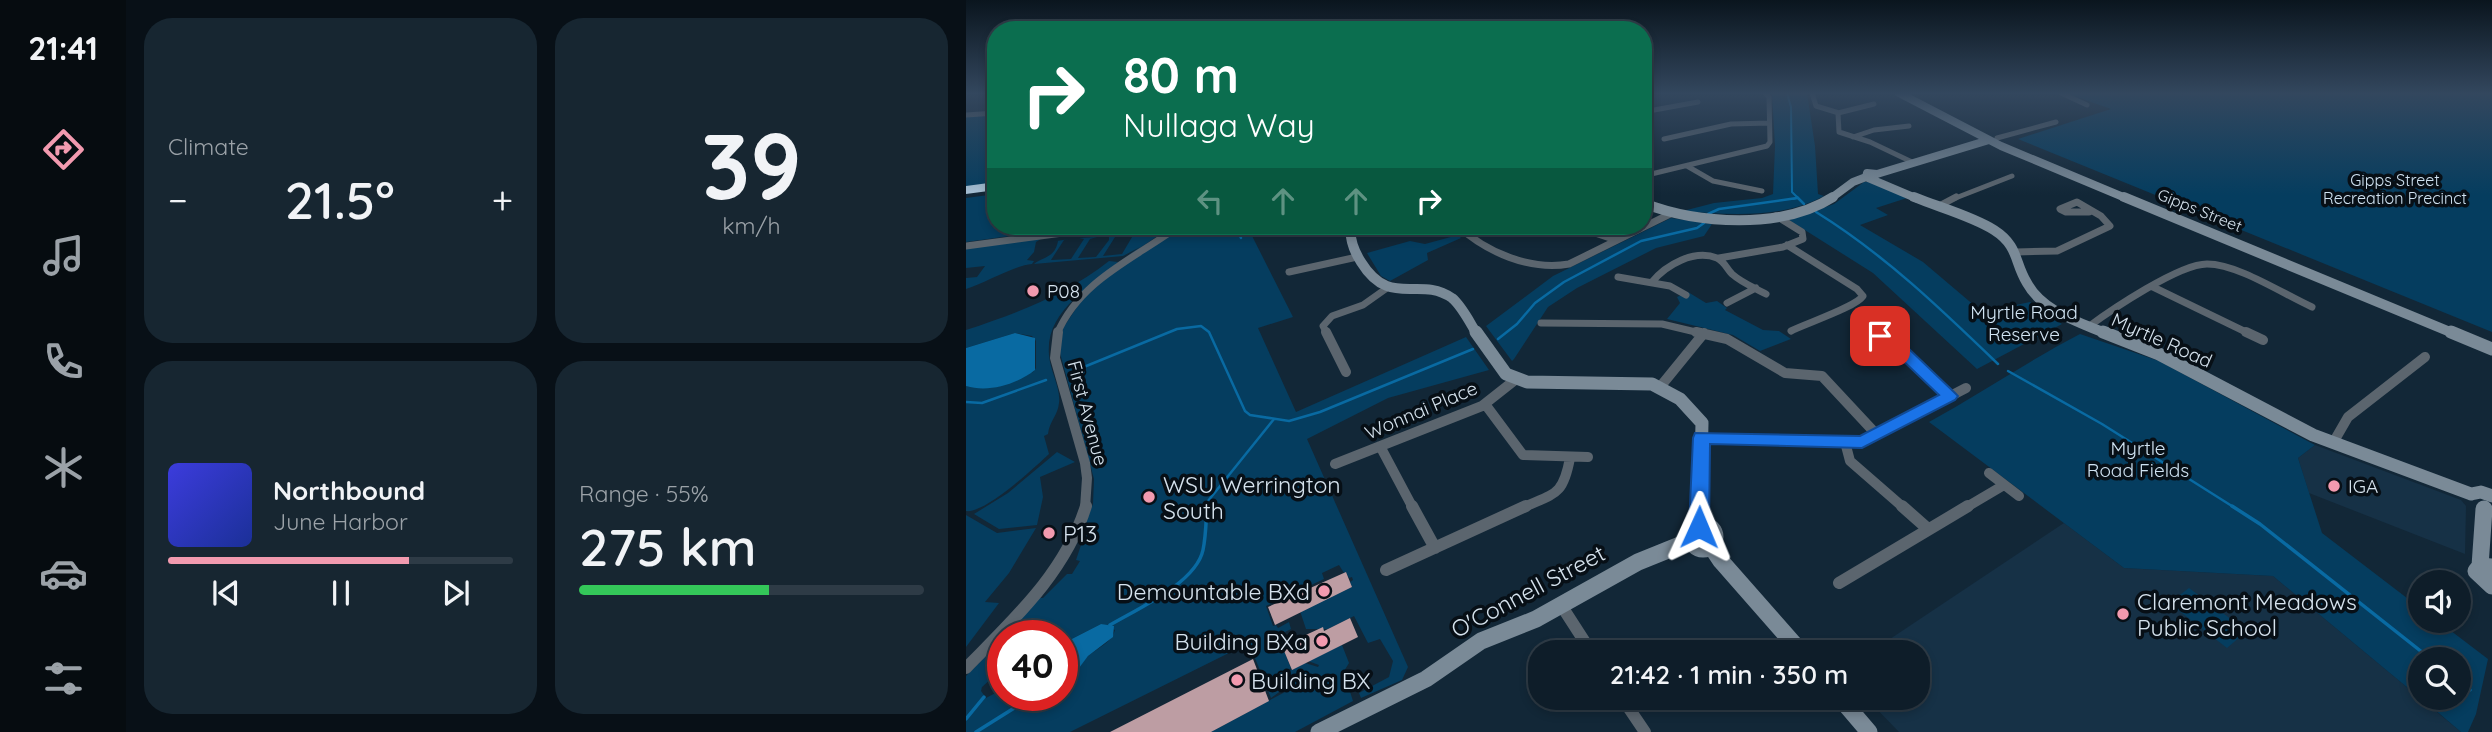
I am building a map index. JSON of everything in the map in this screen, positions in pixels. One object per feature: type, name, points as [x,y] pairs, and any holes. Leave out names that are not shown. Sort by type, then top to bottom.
[{"type":"highway","points":[[966,190],[987,187]]},
{"type":"street","points":[[1664,139],[1717,127]]},
{"type":"street","points":[[1652,174],[1766,147],[1770,142],[1769,127]]},
{"type":"street","points":[[1838,127],[1839,132],[1870,142],[1912,162]]},
{"type":"street","points":[[1853,137],[1877,129],[1897,127]]},
{"type":"street","name":"Gipps Street","points":[[1968,127],[2492,348]]},
{"type":"street","name":"Gipps Street","points":[[1971,127],[1992,139],[2492,340]]},
{"type":"street","points":[[1652,206],[1672,213],[1722,220],[1775,215],[1822,204],[1854,180],[1872,177],[1912,162],[2037,127]]},
{"type":"street","points":[[1686,166],[1713,181],[1762,191]]},
{"type":"street","points":[[1940,206],[1965,192],[2012,176]]},
{"type":"street","name":"Myrtle Road","points":[[1872,177],[1989,226],[2007,240],[2016,252],[2025,281],[2036,296],[2055,311],[2088,327],[2160,354],[2303,430],[2471,494],[2473,501],[2490,501]]},
{"type":"street","points":[[2089,212],[2111,223],[2122,224]]},
{"type":"street","points":[[1652,223],[1672,213]]},
{"type":"street","points":[[1652,282],[1662,270],[1687,259],[1704,256],[1718,258],[1801,240],[1804,235],[1775,215]]},
{"type":"street","points":[[2016,252],[2057,251],[2106,229],[2111,223]]},
{"type":"street","points":[[966,246],[1051,235]]},
{"type":"street","name":"First Avenue","points":[[966,668],[1044,585],[1069,546],[1085,508],[1087,477],[1055,358],[1056,338],[1063,319],[1094,283],[1166,235]]},
{"type":"street","points":[[1351,235],[1357,257],[1371,280],[1387,288],[1436,292],[1453,299],[1506,374],[1515,380],[1643,383],[1660,387],[1699,416],[1702,438],[1694,534],[1698,548],[1711,546],[1791,640]]},
{"type":"street","points":[[1469,235],[1482,246],[1546,267],[1569,264],[1626,235]]},
{"type":"street","points":[[1601,235],[1616,240]]},
{"type":"street","points":[[1787,245],[1857,289],[1863,296],[1858,304],[1825,315],[1791,331]]},
{"type":"street","points":[[1289,272],[1304,271],[1357,257]]},
{"type":"street","points":[[1718,258],[1732,274],[1766,294]]},
{"type":"street","points":[[2088,327],[2108,311],[2203,261],[2312,307]]},
{"type":"street","points":[[1618,277],[1670,286],[1686,295]]},
{"type":"street","points":[[2153,287],[2263,340]]},
{"type":"street","points":[[1346,372],[1323,326],[1332,316],[1363,305],[1387,288]]},
{"type":"street","points":[[1727,303],[1756,288]]},
{"type":"street","points":[[1541,323],[1558,318],[1662,324],[1731,341],[1780,371],[1822,376],[1877,435]]},
{"type":"street","points":[[1870,331],[1885,334],[1950,396]]},
{"type":"street","points":[[1660,387],[1704,333]]},
{"type":"street","points":[[2333,443],[2348,417],[2425,357]]},
{"type":"street","name":"Wonnai Place","points":[[1335,464],[1485,404],[1515,380]]},
{"type":"street","points":[[1702,438],[1862,442],[1966,388]]},
{"type":"street","points":[[1485,404],[1523,455],[1588,457]]},
{"type":"street","points":[[1845,442],[1850,461],[1928,529]]},
{"type":"street","points":[[1380,446],[1435,548]]},
{"type":"street","points":[[1386,570],[1561,489],[1567,479],[1570,458]]},
{"type":"street","points":[[1989,473],[2019,496]]},
{"type":"street","points":[[1839,583],[2004,485]]},
{"type":"street","points":[[2488,571],[2490,501]]},
{"type":"street","name":"O'Connell Street","points":[[1319,732],[1426,679],[1481,641],[1523,625],[1694,534]]},
{"type":"street","points":[[1561,605],[1584,640]]},
{"type":"street","points":[[1629,710],[1642,731]]},
{"type":"street","points":[[1850,710],[1869,732]]},
{"type":"shaded area","points":[[1015,333],[1035,338],[1035,370],[1002,386],[966,386],[966,348]]},
{"type":"shaded area","points":[[2315,445],[2461,500],[2466,506],[2465,554],[2309,493],[2298,458]]},
{"type":"shaded area","name":"Claremont Meadows Public School","points":[[2064,523],[2124,568],[2273,576],[2408,688],[2408,710],[2434,710],[2461,732],[1899,732],[1878,710],[1930,710],[1930,640],[1888,640]]},
{"type":"shaded area","points":[[1101,624],[1114,626],[1113,637],[1088,656],[1078,669],[1078,636]]},
{"type":"green space","points":[[966,127],[987,127],[987,184],[966,187]]},
{"type":"green space","points":[[1774,127],[1812,127],[1818,194],[1824,196],[1791,209],[1755,214],[1683,211],[1714,203],[1762,198],[1773,194]]},
{"type":"green space","name":"Gipps Street Recreation Precinct","points":[[2055,127],[2492,127],[2492,332],[2018,139]]},
{"type":"green space","name":"Myrtle Road Reserve","points":[[1864,182],[1872,182],[1907,198],[1876,208],[1888,215],[1860,225],[1923,262],[1982,312],[2030,302],[2062,324],[1977,369],[1873,273],[1789,220],[1834,204]]},
{"type":"green space","points":[[987,195],[987,235],[1017,235],[966,242],[966,198]]},
{"type":"green space","points":[[1671,218],[1712,224],[1704,236],[1656,248],[1577,288],[1548,307],[1512,361],[1486,326],[1553,276],[1636,235],[1652,235],[1652,227]]},
{"type":"green space","points":[[1133,235],[1159,235],[1127,256],[1140,247],[1123,256],[1034,264],[1054,251],[1058,241],[1051,242],[1069,239],[1064,240],[1051,260],[1071,259],[1084,239],[1079,238],[1097,237],[1090,239],[1078,258],[1096,257],[1109,240],[1109,237],[1104,237],[1106,236],[1120,236],[1115,237],[1103,256],[1122,254]]},
{"type":"green space","points":[[1170,235],[1252,235],[1293,317],[1258,328],[1296,412],[1466,337],[1489,370],[1388,398],[1307,439],[1408,667],[1402,680],[1361,698],[1359,693],[1389,677],[1393,661],[1380,639],[1368,643],[1354,616],[1328,629],[1306,629],[1300,611],[1352,587],[1352,577],[1349,578],[1339,565],[1322,573],[1324,579],[1266,606],[1273,626],[1278,628],[1289,622],[1291,629],[1285,632],[1287,637],[1282,646],[1291,668],[1285,672],[1290,684],[1271,698],[1249,643],[1070,732],[966,732],[966,676],[987,655],[987,682],[981,691],[987,697],[987,711],[1078,711],[1078,668],[1107,642],[1115,630],[1101,624],[1078,636],[1078,620],[1020,620],[1039,598],[1043,598],[1067,574],[1072,574],[1080,561],[1076,560],[1083,539],[1079,539],[1093,504],[1094,479],[1060,353],[1063,328],[1081,301],[1109,274]]},
{"type":"green space","points":[[1458,235],[1461,238],[1427,253],[1428,260],[1390,281],[1381,276],[1367,253],[1410,241],[1425,244]]},
{"type":"green space","points":[[1044,237],[1036,242],[1034,252],[1027,260],[1034,261],[1032,264],[1017,267],[966,289],[966,278],[977,277],[985,266],[966,268],[966,248]]},
{"type":"green space","points":[[1109,261],[1118,262],[1072,301],[1054,325],[1049,355],[1059,403],[1048,434],[1044,436],[1049,454],[997,498],[974,510],[966,511],[966,386],[997,387],[1033,372],[1036,368],[1036,341],[1032,336],[1015,333],[966,348],[966,330],[1022,310],[1058,293]]},
{"type":"green space","points":[[1688,292],[1706,303],[1717,301],[1727,308],[1725,310],[1763,330],[1779,331],[1791,339],[1760,351],[1733,335],[1667,319],[1680,303],[1677,297]]},
{"type":"green space","name":"Myrtle Road Fields","points":[[2080,334],[2159,361],[2315,445],[2298,458],[2322,533],[2408,599],[2408,633],[2454,633],[2488,659],[2476,714],[2468,732],[2461,732],[2435,710],[2471,710],[2471,647],[2408,647],[2408,688],[2273,576],[2124,568],[1929,422]]},
{"type":"green space","points":[[1057,452],[1075,462],[1040,477],[1043,497],[1037,525],[999,529],[974,514],[1008,493]]},
{"type":"green space","points":[[966,515],[997,533],[1036,528],[1009,573],[985,602],[999,603],[966,647]]},
{"type":"green space","points":[[2189,588],[2247,631],[2227,648],[2169,603]]},
{"type":"green space","points":[[1342,645],[1349,663],[1341,676],[1346,679],[1353,701],[1295,732],[1211,732],[1285,692],[1293,683],[1289,671],[1305,663],[1318,667],[1319,665],[1308,661]]},
{"type":"building","name":"Demountable BXd","points":[[1346,572],[1352,587],[1275,625],[1268,607]]},
{"type":"building","name":"Building BXa","points":[[1350,618],[1358,637],[1292,670],[1282,646],[1323,627],[1324,631]]},
{"type":"building","name":"Building BX","points":[[1253,659],[1269,701],[1211,732],[1110,732]]},
{"type":"waterway","points":[[1791,127],[1792,192],[1804,204]]},
{"type":"waterway","points":[[1708,214],[1719,209],[1797,198],[1793,199]]},
{"type":"waterway","points":[[1816,212],[1888,264],[1998,364]]},
{"type":"waterway","points":[[1498,339],[1517,324],[1535,303],[1564,282],[1641,241],[1697,228],[1704,223]]},
{"type":"waterway","points":[[1074,371],[1177,329],[1201,326],[1209,332],[1245,411],[1250,415],[1289,421],[1320,412],[1473,349]]},
{"type":"waterway","points":[[2008,371],[2102,424],[2235,508]]},
{"type":"waterway","points":[[966,402],[982,403],[1046,380]]},
{"type":"waterway","points":[[1207,508],[1208,501],[1274,419]]},
{"type":"waterway","points":[[1110,625],[1178,584],[1198,562],[1203,550],[1207,506]]},
{"type":"waterway","points":[[2232,506],[2260,524],[2416,647]]},
{"type":"waterway","points":[[966,719],[984,697]]},
{"type":"waterway","points":[[976,732],[1009,711]]},
{"type":"place","name":"P08","points":[[1033,291]]},
{"type":"place","name":"IGA","points":[[2334,486]]},
{"type":"place","name":"WSU Werrington South","points":[[1149,497]]},
{"type":"place","name":"P13","points":[[1049,533]]},
{"type":"place","name":"Demountable BXd","points":[[1324,591]]},
{"type":"place","name":"Claremont Meadows Public School","points":[[2123,614]]},
{"type":"place","name":"Building BXa","points":[[1322,641]]},
{"type":"place","name":"Building BX","points":[[1237,680]]},
{"type":"route","points":[[1699,527],[1702,438],[1862,442],[1950,396],[1900,349],[1880,336]]}]
